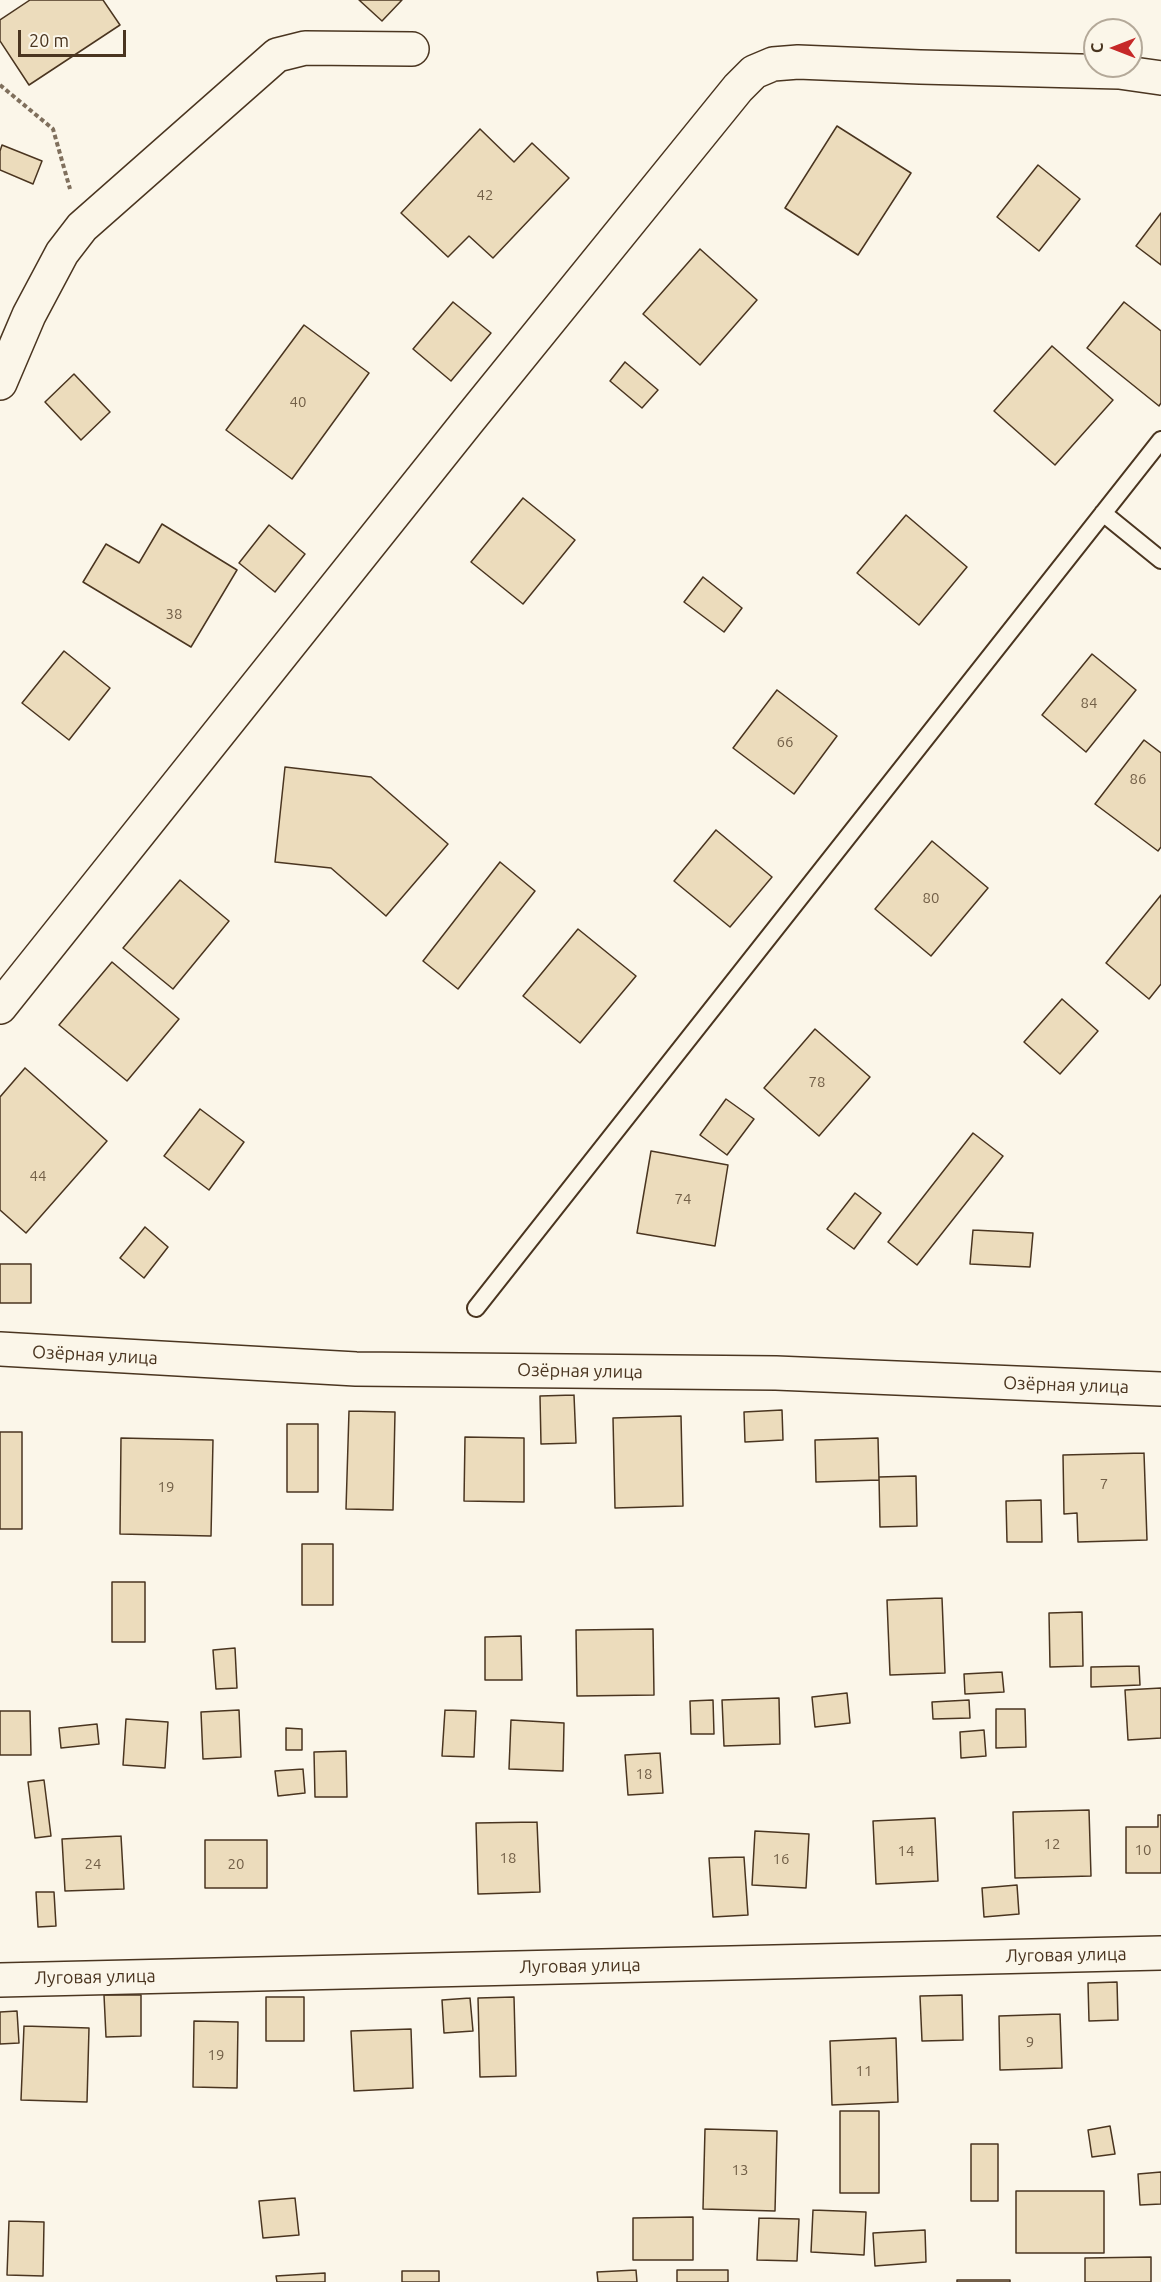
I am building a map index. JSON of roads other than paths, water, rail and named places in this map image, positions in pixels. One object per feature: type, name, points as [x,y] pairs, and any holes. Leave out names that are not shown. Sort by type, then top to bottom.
[{"type":"street","points":[[0,383],[29,315],[62,253],[82,227],[277,55],[305,48],[412,49]]},
{"type":"street","points":[[0,1007],[468,421],[738,88],[754,72],[773,64],[798,62],[920,68],[1119,72],[1161,78]]},
{"type":"street","name":"Озёрная улица","points":[[0,1349],[356,1369],[776,1373],[1161,1389]]},
{"type":"street","name":"Луговая улица","points":[[0,1980],[1161,1953]]},
{"type":"lane","points":[[476,1308],[1161,440]]},
{"type":"lane","points":[[1103,513],[1161,560]]}]
